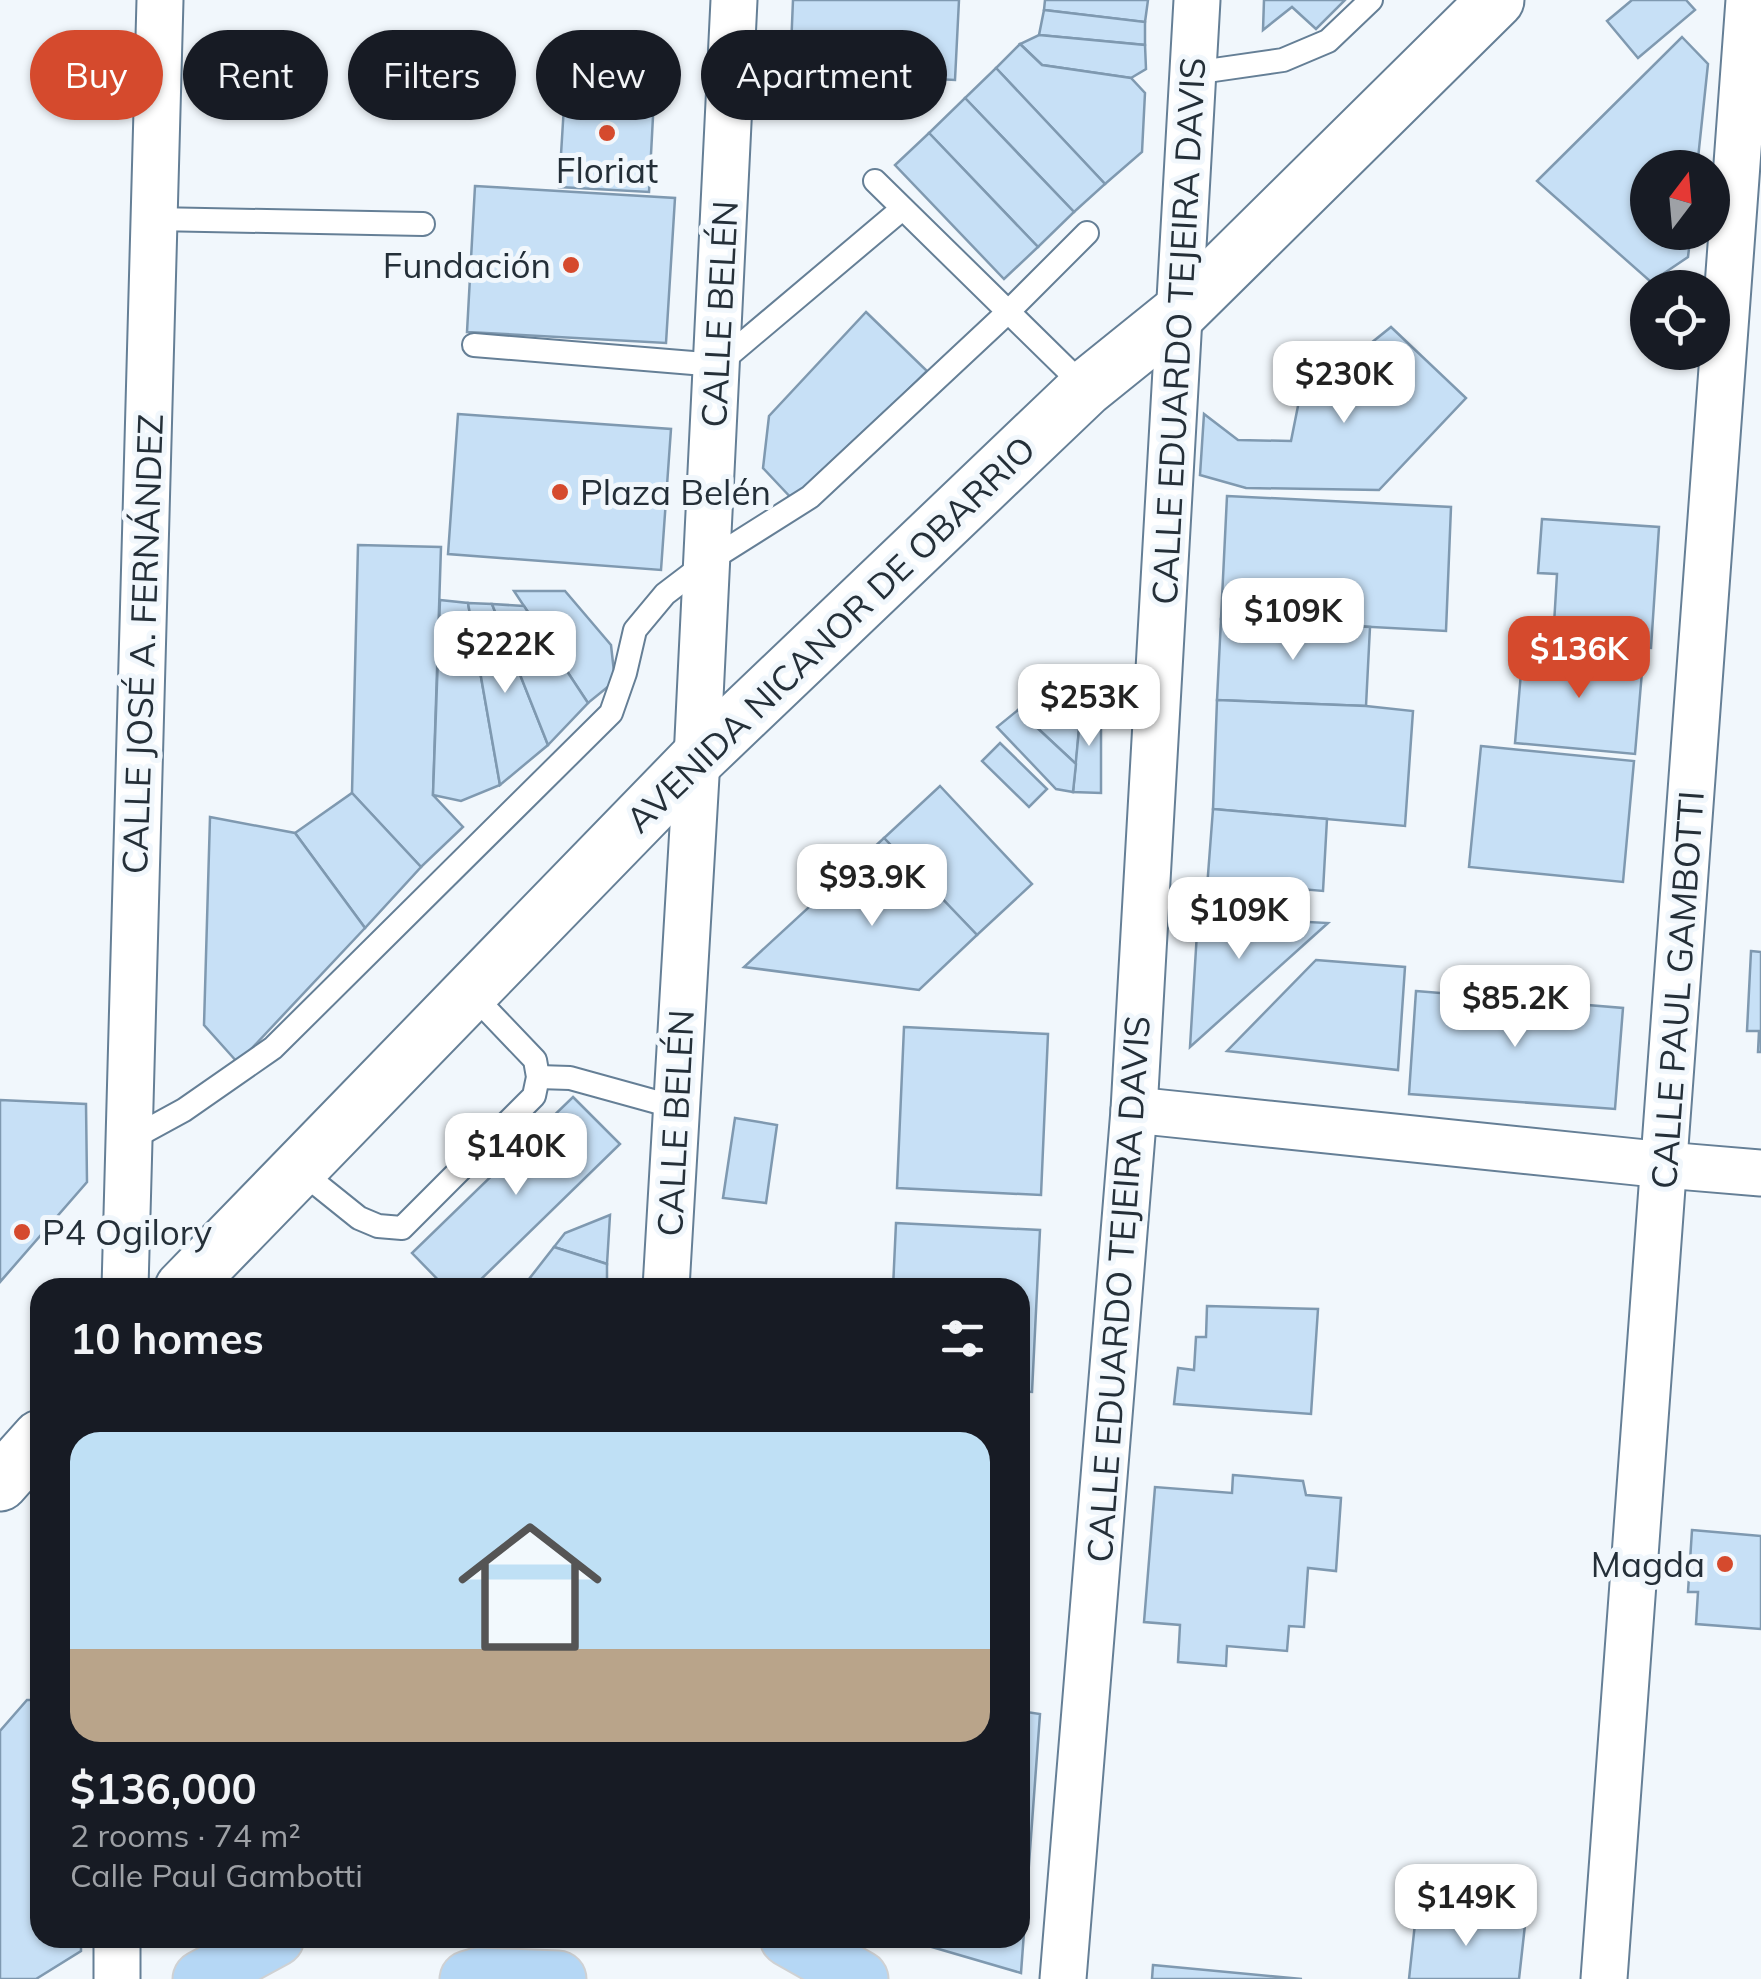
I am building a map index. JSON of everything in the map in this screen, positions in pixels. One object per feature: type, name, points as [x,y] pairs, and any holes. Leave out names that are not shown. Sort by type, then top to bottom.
[{"type":"main road","name":"AVENIDA NICANOR DE OBARRIO","points":[[193,1278],[697,759],[1086,388],[1179,313],[1496,0]]},
{"type":"main road","points":[[0,1483],[30,1449]]},
{"type":"main road","points":[[201,1979],[258,1948]]},
{"type":"main road","points":[[806,1948],[860,1979]]},
{"type":"main road","points":[[468,1979],[558,1979]]},
{"type":"street","name":"CALLE JOSÉ A. FERNÁNDEZ","points":[[126,1278],[160,0]]},
{"type":"street","name":"CALLE BELÉN","points":[[666,1278],[697,759],[734,0]]},
{"type":"street","name":"CALLE EDUARDO TEJEIRA DAVIS","points":[[1063,1979],[1134,1110],[1197,0]]},
{"type":"street","name":"CALLE PAUL GAMBOTTI","points":[[1604,1979],[1749,0]]},
{"type":"street","points":[[1134,1110],[1761,1173]]},
{"type":"street","points":[[117,1948],[117,1979]]},
{"type":"lane","points":[[1193,73],[1283,60],[1328,41],[1371,0]]},
{"type":"lane","points":[[875,181],[1086,388]]},
{"type":"lane","points":[[474,345],[716,365],[902,210]]},
{"type":"lane","points":[[154,219],[423,224]]},
{"type":"lane","points":[[129,1140],[184,1110],[273,1048],[611,713],[626,673],[635,630],[665,594],[707,562],[810,497],[1087,233]]},
{"type":"lane","points":[[298,1170],[359,1218],[378,1226],[402,1228],[534,1096],[536,1060],[470,992]]},
{"type":"lane","points":[[538,1077],[570,1078],[675,1107]]},
{"type":"building","points":[[793,0],[959,0],[955,80],[947,80],[947,30],[792,30]]},
{"type":"building","points":[[1045,0],[1148,0],[1145,22],[1044,10]]},
{"type":"building","points":[[1264,0],[1345,0],[1316,29],[1292,7],[1263,30]]},
{"type":"building","points":[[1632,0],[1686,0],[1695,10],[1638,58],[1607,21]]},
{"type":"building","points":[[1044,10],[1145,22],[1145,45],[1039,35]]},
{"type":"building","points":[[1039,35],[1145,45],[1146,69],[1131,78],[1042,65],[1020,44]]},
{"type":"building","points":[[1682,37],[1708,64],[1699,150],[1630,150],[1630,250],[1689,250],[1688,257],[1669,270],[1637,270],[1537,181]]},
{"type":"building","points":[[1020,44],[1042,65],[1131,78],[1145,93],[1142,152],[1105,184],[996,68]]},
{"type":"building","points":[[996,68],[1105,184],[1074,212],[965,98]]},
{"type":"building","points":[[965,98],[1074,212],[1038,247],[929,133],[947,120]]},
{"type":"building","name":"Floriat","points":[[563,120],[653,120],[649,192],[559,187]]},
{"type":"building","points":[[929,133],[1038,247],[1004,279],[895,165]]},
{"type":"building","name":"Fundación","points":[[475,186],[675,198],[666,343],[467,332]]},
{"type":"building","points":[[866,312],[927,371],[795,502],[763,468],[769,416]]},
{"type":"building","points":[[1391,327],[1466,398],[1379,490],[1246,488],[1200,475],[1204,414],[1238,440],[1291,441],[1299,401]]},
{"type":"building","name":"Plaza Belén","points":[[458,414],[671,429],[661,570],[448,554]]},
{"type":"building","points":[[1227,496],[1451,507],[1446,631],[1221,619]]},
{"type":"building","points":[[1542,519],[1659,527],[1651,648],[1553,641],[1557,574],[1538,573]]},
{"type":"building","points":[[358,545],[441,547],[433,795],[463,827],[421,867],[352,793]]},
{"type":"building","points":[[514,591],[565,591],[611,645],[615,681],[588,703]]},
{"type":"building","points":[[440,600],[468,603],[500,785],[461,801],[433,795]]},
{"type":"building","points":[[468,603],[492,604],[548,745],[500,785]]},
{"type":"building","points":[[492,604],[524,606],[588,703],[548,745]]},
{"type":"building","points":[[1221,619],[1370,627],[1366,706],[1217,700]]},
{"type":"building","points":[[1523,649],[1643,660],[1635,754],[1515,743]]},
{"type":"building","points":[[1063,670],[1085,693],[1079,729],[1038,692]]},
{"type":"building","points":[[1038,692],[1079,729],[1076,764],[1018,710]]},
{"type":"building","points":[[1085,693],[1101,703],[1101,793],[1073,792]]},
{"type":"building","points":[[1217,700],[1413,711],[1405,826],[1213,809]]},
{"type":"building","points":[[1018,710],[1076,764],[1073,792],[1056,789],[997,727]]},
{"type":"building","points":[[1000,743],[1047,789],[1029,807],[982,761]]},
{"type":"building","points":[[1481,746],[1634,761],[1623,882],[1469,867]]},
{"type":"building","points":[[940,786],[1032,884],[977,935],[884,838]]},
{"type":"building","points":[[352,793],[421,867],[365,928],[295,833]]},
{"type":"building","points":[[1213,809],[1327,819],[1323,891],[1278,887],[1278,906],[1206,901]]},
{"type":"building","points":[[210,817],[295,833],[365,928],[238,1063],[204,1025]]},
{"type":"building","points":[[884,838],[977,935],[919,990],[744,967]]},
{"type":"building","points":[[1198,916],[1328,923],[1190,1047]]},
{"type":"building","points":[[1751,951],[1761,952],[1761,1052],[1759,1031],[1747,1031]]},
{"type":"building","points":[[1316,960],[1405,967],[1398,1070],[1227,1051]]},
{"type":"building","points":[[1416,991],[1623,1008],[1615,1109],[1409,1094]]},
{"type":"building","points":[[904,1027],[1048,1034],[1041,1195],[897,1188]]},
{"type":"building","points":[[573,1097],[620,1144],[482,1278],[436,1278],[412,1253]]},
{"type":"building","name":"P4 Ogilory","points":[[0,1100],[86,1104],[87,1182],[0,1282]]},
{"type":"building","points":[[735,1118],[777,1125],[766,1203],[723,1198]]},
{"type":"building","points":[[610,1215],[607,1264],[554,1247],[565,1233]]},
{"type":"building","points":[[896,1223],[1040,1230],[1032,1392],[1030,1278],[893,1278]]},
{"type":"building","points":[[554,1247],[607,1264],[607,1278],[530,1278]]},
{"type":"building","points":[[1207,1306],[1318,1309],[1311,1414],[1174,1404],[1178,1368],[1194,1370],[1196,1337],[1206,1337]]},
{"type":"building","points":[[1233,1475],[1303,1481],[1306,1495],[1341,1498],[1336,1571],[1308,1568],[1304,1627],[1289,1626],[1287,1651],[1227,1646],[1226,1666],[1178,1662],[1180,1625],[1144,1622],[1155,1487],[1232,1493]]},
{"type":"building","name":"Magda","points":[[1692,1530],[1761,1536],[1761,1629],[1696,1624],[1698,1592],[1688,1592]]},
{"type":"building","points":[[30,1700],[30,1948],[81,1948],[36,1979],[0,1979],[0,1731]]},
{"type":"building","points":[[1030,1712],[1040,1714],[1030,1850]]},
{"type":"building","points":[[1416,1914],[1525,1925],[1519,1979],[1409,1979]]},
{"type":"building","points":[[935,1948],[1023,1948],[1021,1973]]},
{"type":"building","points":[[1153,1965],[1302,1979],[1152,1979]]},
{"type":"place","name":"Floriat","points":[[607,133]]},
{"type":"place","name":"Fundación","points":[[571,265]]},
{"type":"place","name":"Plaza Belén","points":[[560,492]]},
{"type":"place","name":"P4 Ogilory","points":[[22,1232]]},
{"type":"place","name":"Magda","points":[[1725,1564]]}]
